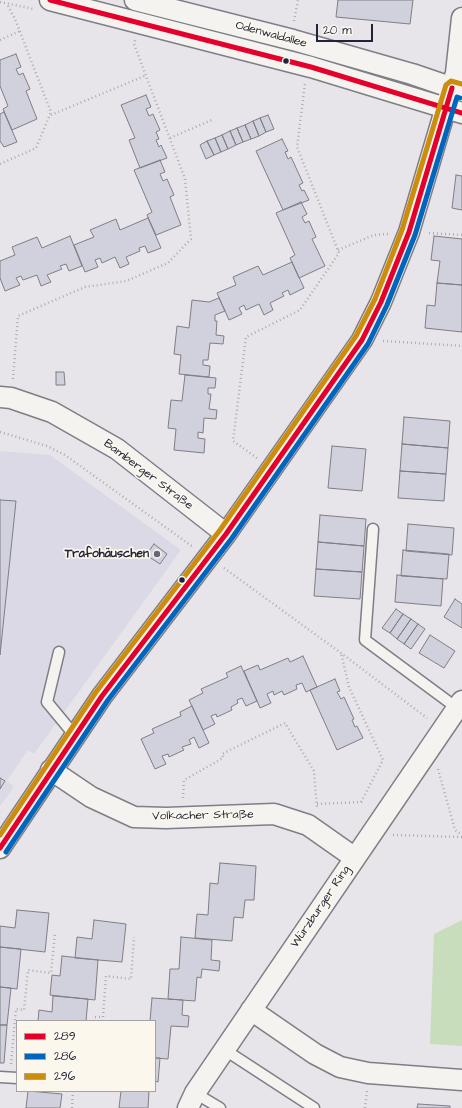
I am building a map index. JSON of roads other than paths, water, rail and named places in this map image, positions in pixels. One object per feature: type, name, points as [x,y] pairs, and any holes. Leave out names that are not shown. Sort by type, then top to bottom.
[{"type":"street","name":"Odenwaldallee","points":[[50,0],[311,67],[454,110]]},
{"type":"street","name":"Odenwaldallee","points":[[135,0],[293,40],[412,74],[457,89]]},
{"type":"street","points":[[0,848],[51,770],[76,737],[102,696],[209,558],[362,340],[381,302],[409,232],[454,110],[457,89],[456,73],[462,18]]},
{"type":"street","name":"Bamberger Straße","points":[[6,398],[52,412],[117,449],[226,534]]},
{"type":"street","name":"Würzburger Ring","points":[[192,1100],[251,1010],[459,704]]},
{"type":"street","name":"Volkacher Straße","points":[[51,770],[92,797],[134,817],[183,818],[274,814],[308,825],[355,858]]},
{"type":"street","points":[[251,1010],[315,1054],[340,1067],[368,1073],[462,1080]]},
{"type":"lane","name":"Würzburger Ring","points":[[373,529],[365,640],[459,704]]},
{"type":"lane","points":[[59,652],[47,702],[76,737]]},
{"type":"lane","points":[[225,1050],[314,1108]]},
{"type":"lane","points":[[192,1100],[220,1108]]},
{"type":"place","name":"Trafohäuschen","points":[[157,554]]}]
